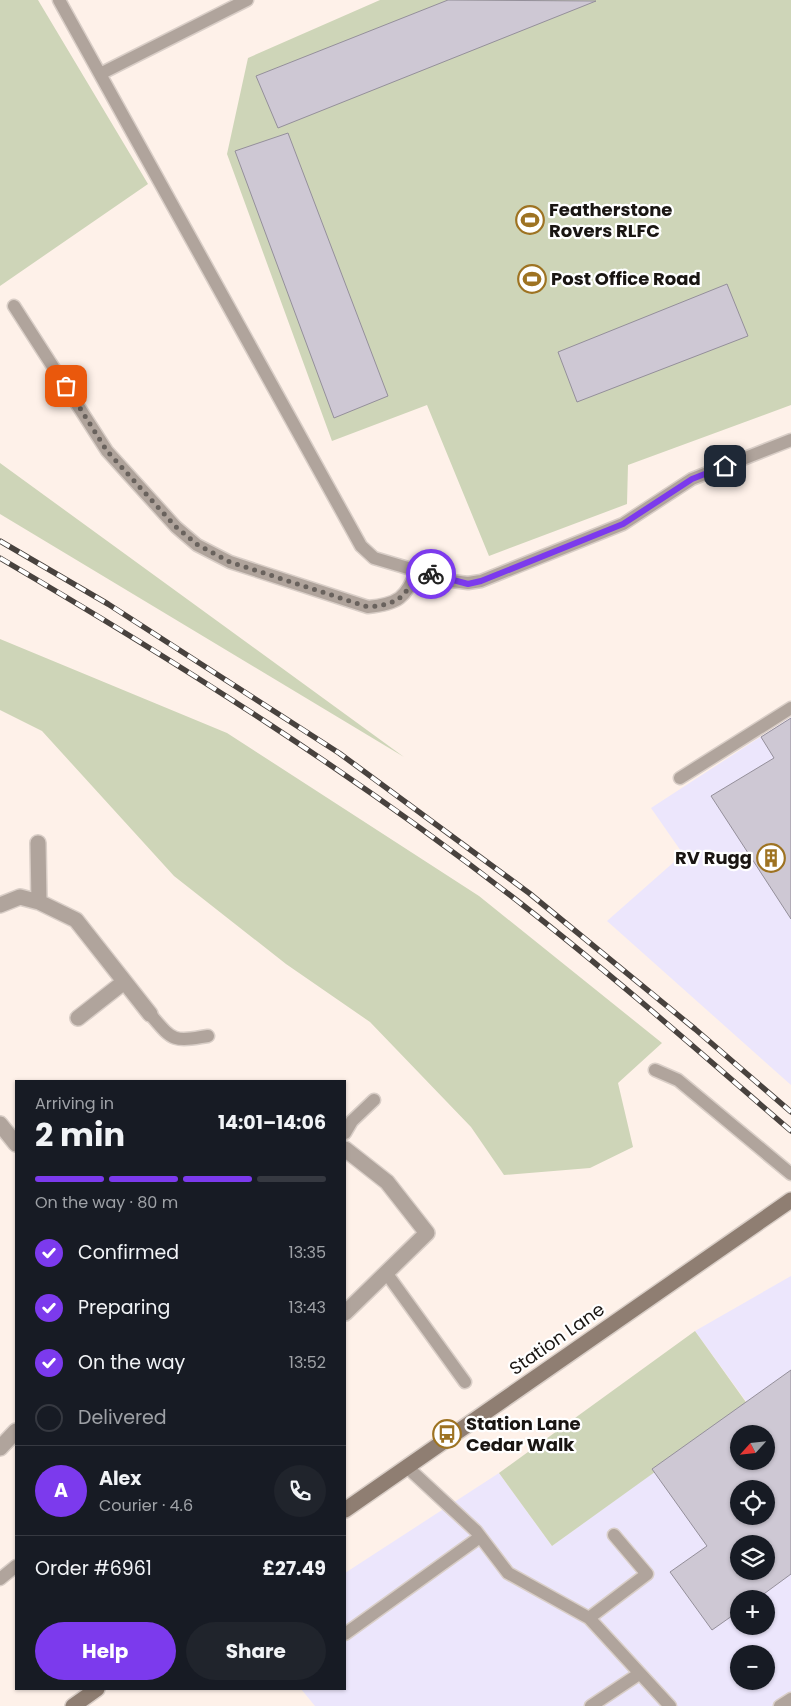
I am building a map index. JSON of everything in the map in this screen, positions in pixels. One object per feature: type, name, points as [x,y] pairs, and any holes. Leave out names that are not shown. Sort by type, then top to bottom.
[{"type":"main road","name":"Station Lane","points":[[346,1509],[791,1200]]},
{"type":"main road","points":[[73,1706],[96,1690]]},
{"type":"street","points":[[38,844],[39,902]]},
{"type":"street","points":[[0,905],[20,897],[39,902],[76,920],[150,1014]]},
{"type":"street","points":[[78,1018],[124,982]]},
{"type":"street","points":[[0,1124],[15,1143]]},
{"type":"street","points":[[346,1150],[387,1182],[427,1233],[346,1312]]},
{"type":"street","points":[[0,1448],[15,1432]]},
{"type":"lane","points":[[59,0],[361,546],[374,558],[468,584],[481,581],[623,524],[692,479],[791,440]]},
{"type":"lane","points":[[100,74],[247,0]]},
{"type":"lane","points":[[14,306],[107,451],[176,527],[198,545],[230,562],[368,607],[394,602],[409,590],[417,570]]},
{"type":"lane","points":[[680,778],[791,708]]},
{"type":"lane","points":[[150,1014],[168,1036],[181,1041],[208,1036]]},
{"type":"lane","points":[[655,1070],[678,1080],[791,1174]]},
{"type":"lane","points":[[346,1131],[352,1121],[374,1100]]},
{"type":"lane","points":[[386,1274],[465,1382]]},
{"type":"lane","points":[[407,1467],[480,1537],[508,1573],[589,1618],[670,1706]]},
{"type":"lane","points":[[589,1618],[647,1574],[614,1535]]},
{"type":"lane","points":[[346,1633],[480,1537]]},
{"type":"lane","points":[[0,1579],[15,1567]]},
{"type":"lane","points":[[591,1706],[639,1674]]},
{"type":"lane","points":[[780,1706],[791,1698]]},
{"type":"shaded area","points":[[791,717],[791,1085],[607,921],[683,854],[651,808]]},
{"type":"shaded area","points":[[791,1276],[791,1706],[315,1706],[302,1690],[346,1690],[346,1572],[499,1473],[552,1546],[748,1404],[695,1331]]},
{"type":"green space","points":[[0,0],[38,0],[148,184],[0,286]]},
{"type":"green space","name":"Post Office Road","points":[[380,0],[791,0],[791,405],[628,465],[627,504],[489,556],[427,405],[332,441],[227,154],[248,58]]},
{"type":"green space","points":[[0,463],[404,757],[0,514]]},
{"type":"green space","points":[[0,639],[227,733],[479,896],[662,1043],[618,1083],[633,1147],[590,1168],[504,1175],[471,1127],[370,1022],[286,964],[174,876],[42,731],[0,710]]},
{"type":"green space","points":[[695,1331],[748,1405],[552,1546],[499,1473]]},
{"type":"building","points":[[448,0],[596,1],[278,128],[256,76]]},
{"type":"building","points":[[288,133],[388,396],[334,418],[235,151]]},
{"type":"building","points":[[727,284],[748,336],[577,402],[558,352]]},
{"type":"building","name":"RV Rugg","points":[[791,718],[791,919],[711,796],[774,758],[761,737]]},
{"type":"building","points":[[791,1370],[791,1574],[769,1590],[730,1590],[730,1617],[712,1630],[670,1572],[707,1546],[652,1469]]},
{"type":"railway","points":[[0,541],[108,604],[339,753],[529,893],[695,1029],[791,1112]]},
{"type":"railway","points":[[0,558],[135,639],[268,723],[462,858],[592,961],[791,1131]]},
{"type":"way so far","points":[[66,386],[107,451],[176,527],[198,545],[230,562],[368,607],[394,602],[409,590],[417,570],[431,574]]},
{"type":"place","name":"Featherstone Rovers RLFC","points":[[530,220]]},
{"type":"place","name":"Post Office Road","points":[[532,279]]},
{"type":"place","name":"RV Rugg","points":[[771,858]]},
{"type":"place","name":"Station Lane Cedar Walk","points":[[447,1434]]},
{"type":"route","points":[[431,574],[468,584],[481,581],[623,524],[692,479],[725,466]]}]
